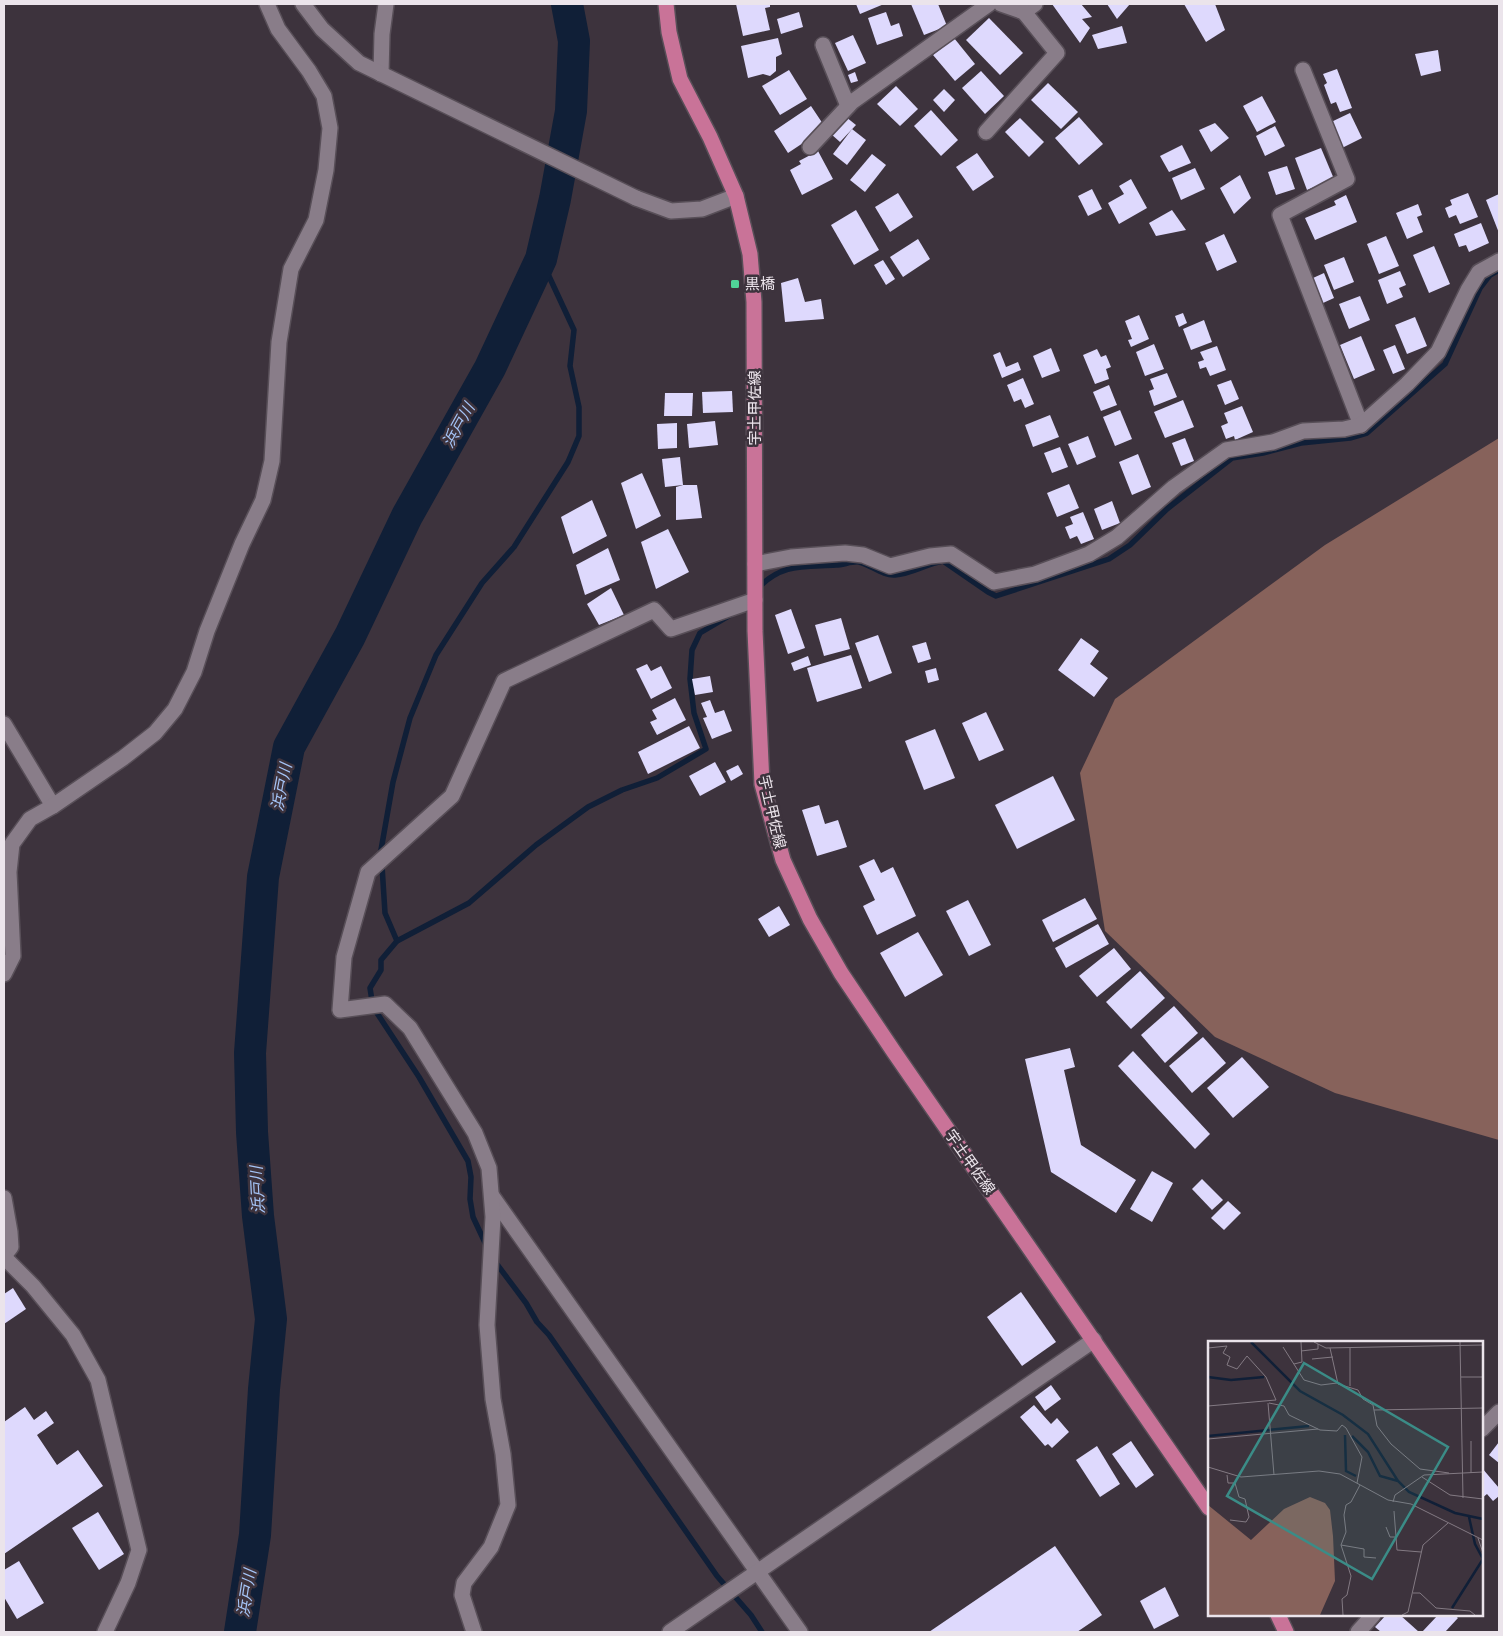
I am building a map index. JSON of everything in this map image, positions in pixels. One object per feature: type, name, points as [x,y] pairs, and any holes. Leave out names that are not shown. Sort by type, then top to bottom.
[{"type":"main road","name":"宇土甲佐線","points":[[666,4],[669,32],[680,79],[710,137],[736,196],[750,254],[754,302],[754,631],[762,784],[783,860],[810,919],[841,973],[1208,1507]]},
{"type":"main road","points":[[1278,1616],[1286,1632]]},
{"type":"street","points":[[4,974],[13,956],[8,872],[12,844],[30,819],[53,806],[117,762],[155,733],[175,709],[194,672],[207,631],[242,544],[263,500],[272,461],[279,342],[291,269],[316,220],[326,170],[330,128],[324,96],[278,29],[267,4]]},
{"type":"street","points":[[303,4],[328,35],[359,63],[636,198],[671,211],[702,209],[736,196]]},
{"type":"street","points":[[381,74],[382,34],[386,4]]},
{"type":"street","points":[[810,147],[848,106],[989,4]]},
{"type":"street","points":[[986,132],[1056,53],[1030,8],[1000,4]]},
{"type":"street","points":[[823,45],[848,106]]},
{"type":"street","points":[[1303,70],[1347,179],[1280,215],[1362,425]]},
{"type":"street","points":[[755,564],[791,557],[846,553],[863,555],[890,566],[930,556],[951,554],[994,582],[1035,574],[1089,554],[1117,537],[1174,487],[1226,450],[1273,442],[1304,431],[1344,429],[1362,425],[1407,384],[1438,352],[1468,290],[1479,272],[1499,261]]},
{"type":"street","points":[[474,1632],[462,1595],[464,1583],[491,1547],[508,1505],[503,1454],[493,1399],[487,1325],[493,1217],[489,1168],[475,1134],[410,1028],[385,1004],[340,1010],[344,957],[368,872],[452,796],[504,681],[654,610],[671,629],[755,600]]},
{"type":"street","points":[[4,724],[53,806]]},
{"type":"street","points":[[491,1195],[800,1632]]},
{"type":"street","points":[[4,1198],[11,1246],[4,1256],[34,1286],[73,1335],[98,1380],[139,1550],[128,1584],[105,1632]]},
{"type":"street","points":[[670,1632],[1094,1340]]},
{"type":"street","points":[[1483,1428],[1499,1412]]},
{"type":"street","points":[[1358,1632],[1372,1616]]},
{"type":"shaded area","points":[[1499,438],[1499,1140],[1335,1093],[1215,1037],[1105,931],[1080,773],[1115,699],[1325,545]]},
{"type":"building","points":[[736,4],[770,4],[770,7],[765,8],[770,30],[743,36]]},
{"type":"building","points":[[856,4],[884,4],[860,14]]},
{"type":"building","points":[[911,4],[938,4],[947,26],[924,35]]},
{"type":"building","points":[[1052,4],[1081,4],[1092,17],[1082,19],[1090,28],[1080,43]]},
{"type":"building","points":[[1107,4],[1130,4],[1117,19]]},
{"type":"building","points":[[1184,4],[1215,4],[1225,30],[1206,42]]},
{"type":"building","points":[[799,12],[803,27],[781,34],[777,19]]},
{"type":"building","points":[[886,12],[891,26],[899,23],[903,36],[877,45],[868,18]]},
{"type":"building","points":[[989,18],[1023,53],[1000,75],[966,40]]},
{"type":"building","points":[[1122,26],[1127,43],[1098,49],[1092,35]]},
{"type":"building","points":[[853,35],[866,63],[848,71],[835,43]]},
{"type":"building","points":[[778,38],[782,54],[776,57],[776,71],[770,76],[763,74],[748,78],[741,46]]},
{"type":"building","points":[[954,38],[975,64],[955,81],[933,55]]},
{"type":"building","points":[[1438,50],[1441,71],[1421,76],[1415,54]]},
{"type":"building","points":[[1337,69],[1352,108],[1340,112],[1336,102],[1331,104],[1324,85],[1327,83],[1323,74]]},
{"type":"building","points":[[789,70],[807,99],[780,115],[762,86]]},
{"type":"building","points":[[981,71],[1004,96],[985,114],[962,88]]},
{"type":"building","points":[[855,72],[858,81],[851,83],[848,75]]},
{"type":"building","points":[[1048,83],[1078,112],[1061,129],[1031,100]]},
{"type":"building","points":[[896,86],[918,109],[900,126],[877,104]]},
{"type":"building","points":[[944,89],[955,100],[944,112],[933,100]]},
{"type":"building","points":[[1262,96],[1276,122],[1257,132],[1243,106]]},
{"type":"building","points":[[811,106],[823,124],[816,130],[815,135],[788,153],[774,131]]},
{"type":"building","points":[[931,110],[958,140],[941,156],[914,126]]},
{"type":"building","points":[[1350,113],[1362,138],[1342,148],[1329,123]]},
{"type":"building","points":[[846,117],[856,125],[840,142],[831,134]]},
{"type":"building","points":[[1079,117],[1103,144],[1079,165],[1055,138]]},
{"type":"building","points":[[1020,118],[1044,142],[1029,157],[1005,132]]},
{"type":"building","points":[[1215,123],[1229,138],[1211,152],[1199,130]]},
{"type":"building","points":[[1275,126],[1285,146],[1265,156],[1256,136]]},
{"type":"building","points":[[852,129],[866,140],[847,165],[833,154]]},
{"type":"building","points":[[1182,145],[1191,163],[1169,172],[1160,156]]},
{"type":"building","points":[[1321,148],[1334,179],[1307,190],[1295,158]]},
{"type":"building","points":[[818,151],[833,179],[802,195],[790,170],[801,164],[799,161]]},
{"type":"building","points":[[977,153],[994,177],[973,191],[956,167]]},
{"type":"building","points":[[872,154],[886,165],[865,192],[850,180]]},
{"type":"building","points":[[1287,166],[1295,189],[1276,195],[1268,172]]},
{"type":"building","points":[[1195,168],[1205,189],[1181,200],[1172,178]]},
{"type":"building","points":[[1240,175],[1251,198],[1234,214],[1220,188]]},
{"type":"building","points":[[1131,179],[1147,208],[1119,224],[1108,203],[1124,194],[1119,186]]},
{"type":"building","points":[[1092,189],[1102,209],[1088,216],[1078,196]]},
{"type":"building","points":[[898,193],[913,217],[890,232],[875,207]]},
{"type":"building","points":[[1468,193],[1478,217],[1460,224],[1456,215],[1449,218],[1445,208],[1452,205],[1450,200]]},
{"type":"building","points":[[1499,194],[1499,233],[1486,200]]},
{"type":"building","points":[[1346,195],[1357,222],[1315,240],[1305,218],[1336,205],[1334,201]]},
{"type":"building","points":[[1418,204],[1422,215],[1417,217],[1423,232],[1407,239],[1396,213]]},
{"type":"building","points":[[856,210],[879,250],[854,265],[831,225]]},
{"type":"building","points":[[1172,210],[1186,230],[1156,236],[1149,223]]},
{"type":"building","points":[[1481,223],[1489,243],[1469,252],[1466,245],[1459,247],[1454,234]]},
{"type":"building","points":[[1224,234],[1237,262],[1217,271],[1205,243]]},
{"type":"building","points":[[1386,236],[1399,266],[1379,274],[1367,244]]},
{"type":"building","points":[[918,239],[930,259],[903,277],[890,257]]},
{"type":"building","points":[[1434,246],[1450,284],[1429,293],[1413,255]]},
{"type":"building","points":[[1344,257],[1354,282],[1334,290],[1324,265]]},
{"type":"building","points":[[883,260],[895,279],[886,285],[874,265]]},
{"type":"building","points":[[1400,271],[1406,285],[1399,288],[1403,297],[1387,304],[1378,280]]},
{"type":"building","points":[[1324,273],[1334,298],[1323,303],[1313,278]]},
{"type":"building","points":[[798,278],[805,302],[821,299],[824,319],[785,322],[781,283]]},
{"type":"building","points":[[1360,296],[1370,320],[1349,329],[1339,304]]},
{"type":"building","points":[[1183,313],[1187,323],[1179,327],[1175,316]]},
{"type":"building","points":[[1139,315],[1149,339],[1131,347],[1128,340],[1132,339],[1125,321]]},
{"type":"building","points":[[1415,317],[1427,346],[1407,354],[1395,325]]},
{"type":"building","points":[[1204,320],[1212,342],[1191,350],[1183,329]]},
{"type":"building","points":[[1361,336],[1375,370],[1354,379],[1340,345]]},
{"type":"building","points":[[1154,344],[1164,369],[1145,376],[1136,352]]},
{"type":"building","points":[[1395,345],[1405,369],[1393,374],[1383,350]]},
{"type":"building","points":[[1217,346],[1226,370],[1210,376],[1206,367],[1200,369],[1198,362],[1204,360],[1200,352]]},
{"type":"building","points":[[1051,348],[1060,371],[1042,378],[1033,356]]},
{"type":"building","points":[[1097,349],[1101,357],[1106,355],[1111,367],[1106,369],[1109,379],[1095,384],[1083,355]]},
{"type":"building","points":[[1000,352],[1006,367],[1018,362],[1021,370],[1002,378],[993,355]]},
{"type":"building","points":[[1167,373],[1177,397],[1154,406],[1149,391],[1154,389],[1150,379]]},
{"type":"building","points":[[1023,378],[1034,404],[1025,408],[1021,399],[1014,402],[1007,385]]},
{"type":"building","points":[[1231,380],[1239,399],[1225,405],[1217,385]]},
{"type":"building","points":[[1109,385],[1117,405],[1101,411],[1093,392]]},
{"type":"building","points":[[732,391],[733,412],[703,413],[702,392]]},
{"type":"building","points":[[665,393],[693,393],[692,416],[664,416]]},
{"type":"building","points":[[1183,400],[1194,427],[1165,438],[1154,412]]},
{"type":"building","points":[[1242,406],[1253,432],[1235,440],[1234,436],[1226,439],[1221,426],[1228,423],[1224,413]]},
{"type":"building","points":[[1120,410],[1132,439],[1115,446],[1103,417]]},
{"type":"building","points":[[1050,415],[1059,437],[1033,447],[1025,425]]},
{"type":"building","points":[[715,421],[718,445],[689,448],[687,424]]},
{"type":"building","points":[[677,423],[677,448],[658,449],[657,424]]},
{"type":"building","points":[[1088,436],[1096,457],[1077,465],[1068,444]]},
{"type":"building","points":[[1185,438],[1194,461],[1181,466],[1172,443]]},
{"type":"building","points":[[1060,447],[1068,467],[1052,473],[1044,453]]},
{"type":"building","points":[[1138,454],[1151,487],[1132,495],[1119,462]]},
{"type":"building","points":[[680,457],[683,485],[665,487],[662,459]]},
{"type":"building","points":[[642,473],[661,516],[636,529],[621,483]]},
{"type":"building","points":[[1069,484],[1079,508],[1057,517],[1047,493]]},
{"type":"building","points":[[697,485],[702,518],[676,520],[676,487]]},
{"type":"building","points":[[592,500],[607,536],[573,554],[561,517]]},
{"type":"building","points":[[1112,501],[1120,523],[1102,530],[1094,509]]},
{"type":"building","points":[[1083,512],[1094,539],[1081,544],[1077,536],[1070,539],[1065,527],[1073,524],[1070,517]]},
{"type":"building","points":[[668,529],[689,572],[656,589],[641,542]]},
{"type":"building","points":[[608,548],[620,580],[585,595],[576,565]]},
{"type":"building","points":[[611,588],[624,615],[599,625],[587,604]]},
{"type":"building","points":[[791,609],[805,648],[788,654],[775,615]]},
{"type":"building","points":[[841,618],[850,649],[824,656],[815,625]]},
{"type":"building","points":[[878,635],[892,673],[869,682],[855,643]]},
{"type":"building","points":[[1081,638],[1099,651],[1090,664],[1108,678],[1094,697],[1058,670]]},
{"type":"building","points":[[926,642],[931,659],[918,663],[912,646]]},
{"type":"building","points":[[851,655],[862,688],[817,702],[807,668]]},
{"type":"building","points":[[808,656],[811,665],[794,671],[791,663]]},
{"type":"building","points":[[647,664],[651,671],[661,666],[672,688],[651,699],[636,669]]},
{"type":"building","points":[[936,668],[939,680],[928,683],[925,671]]},
{"type":"building","points":[[710,676],[713,692],[695,695],[692,679]]},
{"type":"building","points":[[675,698],[686,720],[657,735],[650,722],[657,719],[652,710]]},
{"type":"building","points":[[710,700],[715,713],[724,710],[732,731],[712,739],[703,718],[707,717],[701,703]]},
{"type":"building","points":[[986,712],[1004,750],[979,761],[962,723]]},
{"type":"building","points":[[689,726],[700,748],[648,774],[638,752]]},
{"type":"building","points":[[935,729],[955,778],[924,790],[905,741]]},
{"type":"building","points":[[715,762],[726,782],[700,796],[689,776]]},
{"type":"building","points":[[738,765],[743,774],[731,781],[726,771]]},
{"type":"building","points":[[1053,776],[1075,820],[1017,849],[995,805]]},
{"type":"building","points":[[819,805],[825,824],[838,820],[847,847],[817,856],[802,810]]},
{"type":"building","points":[[874,859],[881,873],[893,867],[916,916],[877,935],[863,906],[875,900],[859,866]]},
{"type":"building","points":[[1085,898],[1097,919],[1053,942],[1042,920]]},
{"type":"building","points":[[968,900],[991,945],[969,956],[946,911]]},
{"type":"building","points":[[779,906],[790,925],[769,937],[758,919]]},
{"type":"building","points":[[1098,924],[1109,944],[1066,968],[1055,948]]},
{"type":"building","points":[[918,932],[943,975],[905,997],[880,953]]},
{"type":"building","points":[[1114,948],[1131,969],[1097,997],[1079,976]]},
{"type":"building","points":[[1140,971],[1165,998],[1131,1029],[1106,1002]]},
{"type":"building","points":[[1174,1006],[1198,1033],[1165,1063],[1141,1035]]},
{"type":"building","points":[[1203,1037],[1226,1063],[1192,1093],[1169,1066]]},
{"type":"building","points":[[1070,1048],[1075,1067],[1064,1070],[1081,1145],[1136,1180],[1116,1213],[1051,1172],[1025,1059]]},
{"type":"building","points":[[1133,1051],[1210,1134],[1195,1149],[1118,1066]]},
{"type":"building","points":[[1242,1057],[1269,1087],[1233,1118],[1207,1088]]},
{"type":"building","points":[[1152,1171],[1173,1183],[1152,1222],[1130,1209]]},
{"type":"building","points":[[1202,1179],[1223,1200],[1212,1210],[1192,1189]]},
{"type":"building","points":[[1228,1201],[1241,1213],[1224,1230],[1211,1218]]},
{"type":"building","points":[[13,1288],[26,1309],[4,1324],[4,1294]]},
{"type":"building","points":[[1021,1292],[1056,1342],[1022,1366],[987,1317]]},
{"type":"building","points":[[1051,1385],[1061,1399],[1045,1411],[1035,1397]]},
{"type":"building","points":[[1034,1405],[1051,1424],[1057,1418],[1069,1432],[1052,1448],[1048,1444],[1045,1446],[1020,1417]]},
{"type":"building","points":[[25,1407],[34,1420],[46,1411],[54,1423],[37,1435],[57,1465],[78,1450],[103,1486],[4,1554],[4,1422]]},
{"type":"building","points":[[1131,1441],[1154,1475],[1136,1488],[1112,1454]]},
{"type":"building","points":[[1499,1442],[1499,1463],[1489,1455]]},
{"type":"building","points":[[1097,1446],[1120,1484],[1100,1497],[1076,1460]]},
{"type":"building","points":[[1483,1469],[1499,1488],[1499,1496],[1493,1501],[1487,1494],[1483,1497]]},
{"type":"building","points":[[98,1512],[124,1554],[99,1570],[72,1528]]},
{"type":"building","points":[[1055,1546],[1102,1615],[1077,1632],[929,1632]]},
{"type":"building","points":[[19,1561],[44,1603],[17,1619],[4,1597],[4,1570]]},
{"type":"building","points":[[1165,1587],[1179,1616],[1154,1629],[1140,1601]]},
{"type":"building","points":[[1385,1616],[1401,1616],[1419,1632],[1381,1632],[1375,1627]]},
{"type":"building","points":[[1437,1616],[1455,1616],[1458,1618],[1445,1632],[1422,1632]]},
{"type":"waterway","name":"浜戸川","points":[[240,1632],[255,1535],[264,1389],[271,1319],[258,1216],[252,1132],[250,1053],[263,877],[289,747],[350,636],[407,516],[490,368],[541,259],[555,199],[571,111],[574,41],[567,4]]},
{"type":"waterway","points":[[397,941],[385,913],[381,850],[393,782],[410,718],[436,655],[482,583],[514,547],[568,462],[579,436],[579,407],[570,366],[574,330],[541,259]]},
{"type":"waterway","points":[[757,589],[775,575],[794,568],[859,562],[886,574],[895,575],[943,561],[996,596],[1109,559],[1130,545],[1167,509],[1232,458],[1263,453],[1301,443],[1350,438],[1367,433],[1445,364],[1480,288],[1490,275],[1499,270]]},
{"type":"waterway","points":[[487,1247],[473,1217],[470,1199],[471,1177],[468,1161],[419,1077],[373,1007],[370,988],[381,970],[381,960],[397,941],[469,903],[536,845],[588,807],[622,790],[657,778],[706,749],[694,713],[690,679],[692,650],[700,633],[734,613]]},
{"type":"waterway","points":[[493,1259],[526,1303],[537,1322],[549,1335],[717,1576],[751,1615],[762,1632]]},
{"type":"place","name":"黒橋","points":[[735,284]]}]
